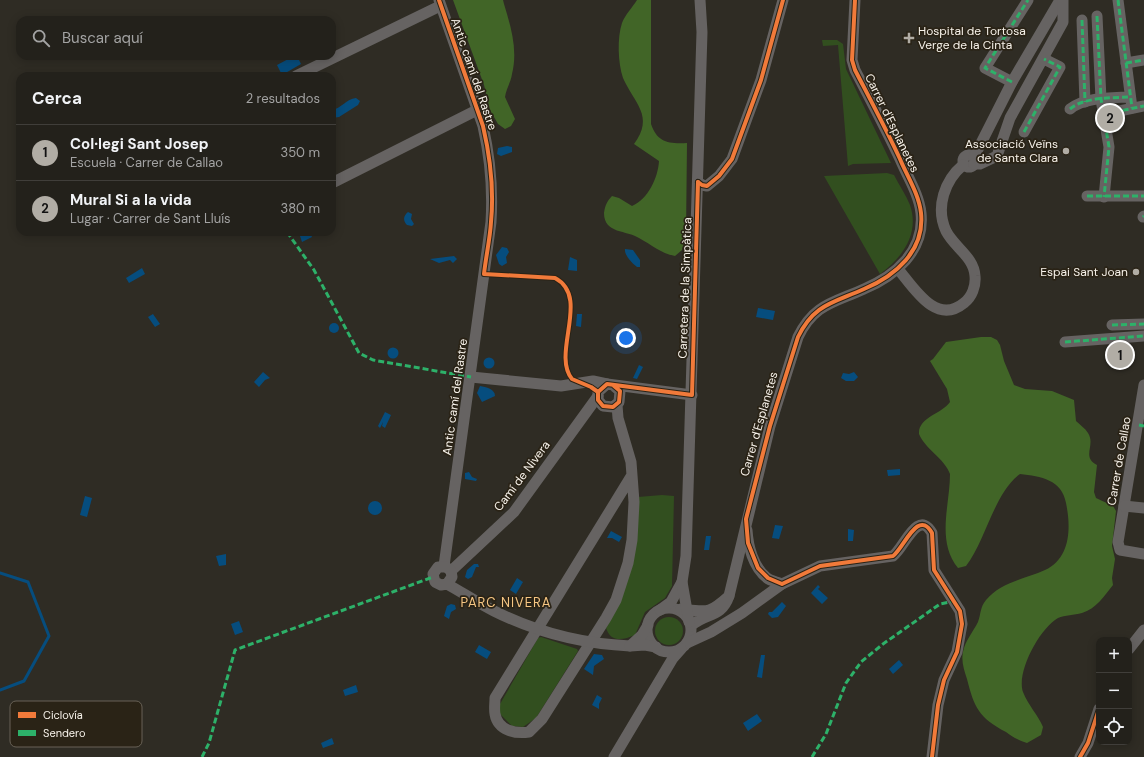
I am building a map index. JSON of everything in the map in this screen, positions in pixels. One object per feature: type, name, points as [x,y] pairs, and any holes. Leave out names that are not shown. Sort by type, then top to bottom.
[{"type":"street","name":"Carretera de la Simpàtica","points":[[690,626],[682,582],[686,556],[692,395],[702,32],[700,0]]},
{"type":"street","points":[[698,182],[707,186],[713,183],[732,159],[761,80],[783,0]]},
{"type":"street","name":"Carrer d'Esplanetes","points":[[690,626],[697,620],[719,612],[727,603],[746,519],[770,426],[798,337],[805,323],[814,312],[838,300],[880,283],[898,269],[907,260],[915,247],[920,230],[921,212],[917,199],[896,150],[855,70],[852,60],[855,0]]},
{"type":"street","points":[[1012,82],[984,68],[1028,0]]},
{"type":"street","points":[[898,269],[925,302],[938,309],[951,310],[959,307],[966,302],[972,294],[976,284],[975,274],[971,262],[946,230],[942,206],[948,183],[954,173],[971,162],[1012,82],[1060,0]]},
{"type":"street","points":[[971,162],[980,164],[998,156],[1010,118],[1044,59],[1063,22],[1063,0]]},
{"type":"street","points":[[1118,0],[1131,103]]},
{"type":"street","points":[[336,56],[439,3]]},
{"type":"street","name":"Antic camí del Rastre","points":[[439,3],[487,142],[492,201],[492,222],[447,568]]},
{"type":"street","points":[[1097,16],[1101,99],[1105,114],[1109,147],[1104,197]]},
{"type":"street","points":[[1082,20],[1086,102]]},
{"type":"street","points":[[1024,132],[1060,67],[1044,59]]},
{"type":"street","points":[[304,72],[327,60]]},
{"type":"street","points":[[1126,62],[1144,60]]},
{"type":"street","points":[[1070,109],[1076,104],[1101,99],[1144,106]]},
{"type":"street","points":[[1105,114],[1131,103]]},
{"type":"street","points":[[336,181],[477,110]]},
{"type":"street","points":[[1087,196],[1144,196]]},
{"type":"street","points":[[1112,325],[1144,324]]},
{"type":"street","points":[[1064,342],[1144,336]]},
{"type":"street","points":[[471,376],[561,386],[577,382],[593,381],[606,397],[618,418],[627,446],[632,475],[634,521],[628,563],[616,600],[591,643],[542,719],[529,732],[517,734],[503,728],[495,715],[495,698],[632,475]]},
{"type":"street","name":"Carrer de Callao","points":[[1144,385],[1141,425],[1118,542],[1120,550],[1144,554]]},
{"type":"street","points":[[606,397],[632,388],[692,395]]},
{"type":"street","name":"Camí de Nivera","points":[[447,568],[514,512],[606,397]]},
{"type":"street","points":[[1124,506],[1144,508]]},
{"type":"street","points":[[746,519],[748,543],[758,568],[768,578],[782,584]]},
{"type":"street","points":[[447,584],[452,577],[447,568],[435,569],[433,577],[438,584],[447,584],[494,611],[537,628],[574,640],[630,646],[645,645],[672,652],[711,632],[742,613],[782,584],[820,566],[894,556],[913,529],[924,524],[932,533],[934,570],[960,611],[962,624],[957,652],[944,680],[938,705],[932,757]]},
{"type":"street","name":"Carretera de la Simpàtica","points":[[659,611],[670,602],[682,582]]},
{"type":"street","points":[[630,646],[642,635],[648,624],[659,611],[672,609],[702,612],[709,611],[729,596]]},
{"type":"street","points":[[672,609],[683,613],[690,626],[696,632],[711,632]]},
{"type":"street","points":[[648,624],[648,637],[658,648],[662,668],[659,683]]},
{"type":"street","points":[[614,757],[673,658],[685,645],[690,626]]},
{"type":"street","points":[[1132,645],[1144,630]]},
{"type":"street","points":[[1080,757],[1088,743],[1096,718]]},
{"type":"green space","points":[[453,0],[503,0],[514,47],[514,65],[505,97],[515,119],[511,126],[505,129],[498,124],[490,110],[484,85]]},
{"type":"green space","points":[[637,0],[651,0],[651,124],[653,130],[656,135],[664,141],[687,143],[686,234],[682,250],[675,256],[660,251],[634,235],[612,228],[605,220],[604,213],[606,204],[612,196],[619,198],[632,206],[638,203],[651,187],[658,168],[659,161],[634,144],[643,125],[643,117],[637,102],[623,78],[620,65],[620,29],[625,17]]},
{"type":"green space","points":[[822,40],[837,40],[843,44],[846,69],[891,163],[853,164],[848,166],[838,45],[823,46]]},
{"type":"green space","points":[[887,173],[894,175],[910,205],[913,226],[911,235],[902,253],[880,274],[824,176]]},
{"type":"green space","points":[[991,337],[997,340],[1014,385],[1025,389],[1052,391],[1074,400],[1076,421],[1084,428],[1090,437],[1091,442],[1089,455],[1092,462],[1097,465],[1094,492],[1096,498],[1113,506],[1116,511],[1112,546],[1115,559],[1112,578],[1113,585],[1099,602],[1087,611],[1058,618],[1051,623],[1037,641],[1026,662],[1022,683],[1023,692],[1043,727],[1041,735],[1027,743],[1016,739],[997,727],[979,711],[972,697],[963,666],[962,655],[965,644],[978,622],[983,605],[992,594],[1006,585],[1045,570],[1054,565],[1060,558],[1067,541],[1068,532],[1068,512],[1064,495],[1055,484],[1043,478],[1020,474],[1011,482],[1003,493],[973,555],[966,566],[958,568],[951,557],[947,546],[946,535],[950,474],[944,463],[926,445],[919,434],[922,424],[942,410],[950,402],[947,389],[930,361],[946,342]]},
{"type":"green space","points":[[662,495],[674,496],[672,586],[665,598],[645,612],[635,635],[622,639],[614,638],[608,633],[606,628],[616,609],[638,497]]},
{"type":"green space","points":[[669,617],[679,621],[683,631],[679,641],[669,645],[659,641],[655,631],[659,621]]},
{"type":"green space","points":[[541,637],[577,649],[578,651],[536,718],[523,727],[512,726],[500,714],[500,704],[538,638]]},
{"type":"water","points":[[286,60],[299,60],[301,64],[287,72],[280,72],[277,65]]},
{"type":"water","points":[[356,98],[360,101],[358,105],[336,117],[336,108]]},
{"type":"water","points":[[507,146],[512,147],[512,152],[501,156],[497,154],[498,148]]},
{"type":"water","points":[[408,212],[412,214],[411,219],[414,224],[412,226],[407,225],[404,220],[405,215]]},
{"type":"water","points":[[300,236],[312,236],[312,237],[302,242]]},
{"type":"water","points":[[502,247],[507,248],[509,252],[506,257],[507,263],[502,266],[499,264],[496,255]]},
{"type":"water","points":[[625,249],[633,250],[640,260],[640,267],[637,267],[629,259]]},
{"type":"water","points":[[454,256],[457,259],[453,263],[450,260],[439,263],[430,259]]},
{"type":"water","points":[[570,257],[577,260],[577,271],[568,270]]},
{"type":"water","points":[[142,268],[145,274],[129,283],[126,278]]},
{"type":"water","points":[[758,308],[775,311],[773,320],[756,317]]},
{"type":"water","points":[[153,314],[160,324],[155,327],[148,317]]},
{"type":"water","points":[[577,314],[582,314],[581,327],[576,326]]},
{"type":"water","points":[[332,323],[336,323],[338,324],[338,332],[332,333],[329,330],[329,326]]},
{"type":"water","points":[[393,347],[397,349],[399,353],[397,357],[393,359],[389,357],[387,353],[389,349]]},
{"type":"water","points":[[487,358],[491,358],[493,359],[493,367],[487,368],[484,365],[484,361]]},
{"type":"water","points":[[639,365],[643,367],[637,379],[633,378]]},
{"type":"water","points":[[263,372],[270,378],[265,380],[259,387],[254,382]]},
{"type":"water","points":[[854,372],[858,377],[854,381],[846,381],[841,378],[843,373],[849,374]]},
{"type":"water","points":[[480,386],[492,390],[495,396],[482,402],[477,393]]},
{"type":"water","points":[[385,412],[391,415],[385,428],[382,426],[383,422],[380,428],[378,426]]},
{"type":"water","points":[[900,469],[900,475],[888,476],[887,470]]},
{"type":"water","points":[[469,472],[472,477],[477,479],[476,481],[465,479],[465,473]]},
{"type":"water","points":[[85,496],[92,498],[87,517],[80,515]]},
{"type":"water","points":[[372,501],[378,501],[382,505],[382,511],[378,515],[372,515],[368,511],[368,505]]},
{"type":"water","points":[[775,525],[783,526],[779,539],[772,538]]},
{"type":"water","points":[[848,529],[854,530],[853,541],[848,541]]},
{"type":"water","points":[[611,531],[622,537],[619,542],[612,538],[607,538]]},
{"type":"water","points":[[706,536],[711,536],[709,550],[704,550]]},
{"type":"water","points":[[226,554],[226,565],[219,566],[216,556]]},
{"type":"water","points":[[474,564],[478,564],[479,567],[476,567],[472,577],[468,579],[465,577],[467,570]]},
{"type":"water","points":[[517,578],[523,582],[516,594],[510,590]]},
{"type":"water","points":[[818,585],[820,587],[818,589],[828,598],[822,604],[811,593]]},
{"type":"water","points":[[782,602],[786,606],[778,617],[772,618],[768,614],[769,612],[772,612]]},
{"type":"water","points":[[451,604],[455,605],[456,609],[451,612],[449,619],[444,616],[447,606]]},
{"type":"water","points":[[239,621],[243,632],[235,635],[231,624]]},
{"type":"water","points":[[479,645],[491,652],[487,659],[475,652]]},
{"type":"water","points":[[594,654],[602,655],[604,659],[594,666],[593,675],[584,669]]},
{"type":"water","points":[[761,655],[765,655],[762,678],[757,677]]},
{"type":"water","points":[[899,660],[903,665],[893,674],[889,669]]},
{"type":"water","points":[[356,685],[358,692],[345,696],[343,690]]},
{"type":"water","points":[[597,695],[602,698],[599,704],[599,709],[592,705]]},
{"type":"water","points":[[757,714],[762,721],[748,731],[743,723]]},
{"type":"water","points":[[332,738],[334,744],[323,748],[321,743]]},
{"type":"waterway","points":[[0,573],[28,582],[49,636],[24,681],[0,690]]},
{"type":"marked path","points":[[1012,82],[985,68],[1028,0]]},
{"type":"marked path","points":[[1118,0],[1132,108]]},
{"type":"marked path","points":[[1097,16],[1101,99],[1109,147],[1104,197]]},
{"type":"marked path","points":[[1082,20],[1085,102]]},
{"type":"marked path","points":[[1024,132],[1060,67],[1044,59]]},
{"type":"marked path","points":[[1126,63],[1144,60]]},
{"type":"marked path","points":[[1070,109],[1090,100],[1130,97]]},
{"type":"marked path","points":[[1105,114],[1144,106]]},
{"type":"marked path","points":[[1087,196],[1144,196]]},
{"type":"marked path","points":[[290,236],[314,270],[359,353],[373,360],[471,377]]},
{"type":"marked path","points":[[1112,325],[1144,324]]},
{"type":"marked path","points":[[1065,342],[1144,336]]},
{"type":"marked path","points":[[1139,425],[1144,426]]},
{"type":"marked path","points":[[202,757],[209,743],[235,650],[433,577]]},
{"type":"marked path","points":[[812,757],[826,734],[846,683],[861,662],[883,644],[940,604],[954,601]]},
{"type":"cycle path","points":[[439,0],[483,126],[488,149],[492,186],[492,210],[484,274],[555,278],[565,287],[570,298],[571,311],[566,355],[567,368],[572,379],[591,387],[598,392]]},
{"type":"cycle path","points":[[698,182],[707,186],[719,176],[732,159],[761,80],[783,0]]},
{"type":"cycle path","points":[[855,0],[852,60],[855,70],[915,192],[920,206],[921,227],[913,250],[897,269],[876,284],[825,306],[818,311],[804,326],[798,337],[770,426],[746,519],[748,543],[758,568],[768,578],[782,584],[820,566],[893,556],[916,527],[922,525],[927,526],[932,533],[934,570],[960,611],[962,624],[957,652],[944,680],[938,705],[932,757]]},
{"type":"cycle path","points":[[614,386],[620,391],[619,402],[613,407],[603,406],[598,400],[598,392],[607,384],[692,395],[698,182]]},
{"type":"cycle path","points":[[1080,757],[1088,743],[1096,718]]},
{"type":"place","name":"Hospital de Tortosa Verge de la Cinta","points":[[909,38]]},
{"type":"place","name":"Mural Si a la vida","points":[[1110,118]]},
{"type":"place","name":"Associació Veïns de Santa Clara","points":[[1066,151]]},
{"type":"place","name":"Espai Sant Joan","points":[[1136,272]]},
{"type":"place","name":"Col·legi Sant Josep","points":[[1120,355]]},
{"type":"district","name":"PARC NIVERA","points":[[506,602]]}]
